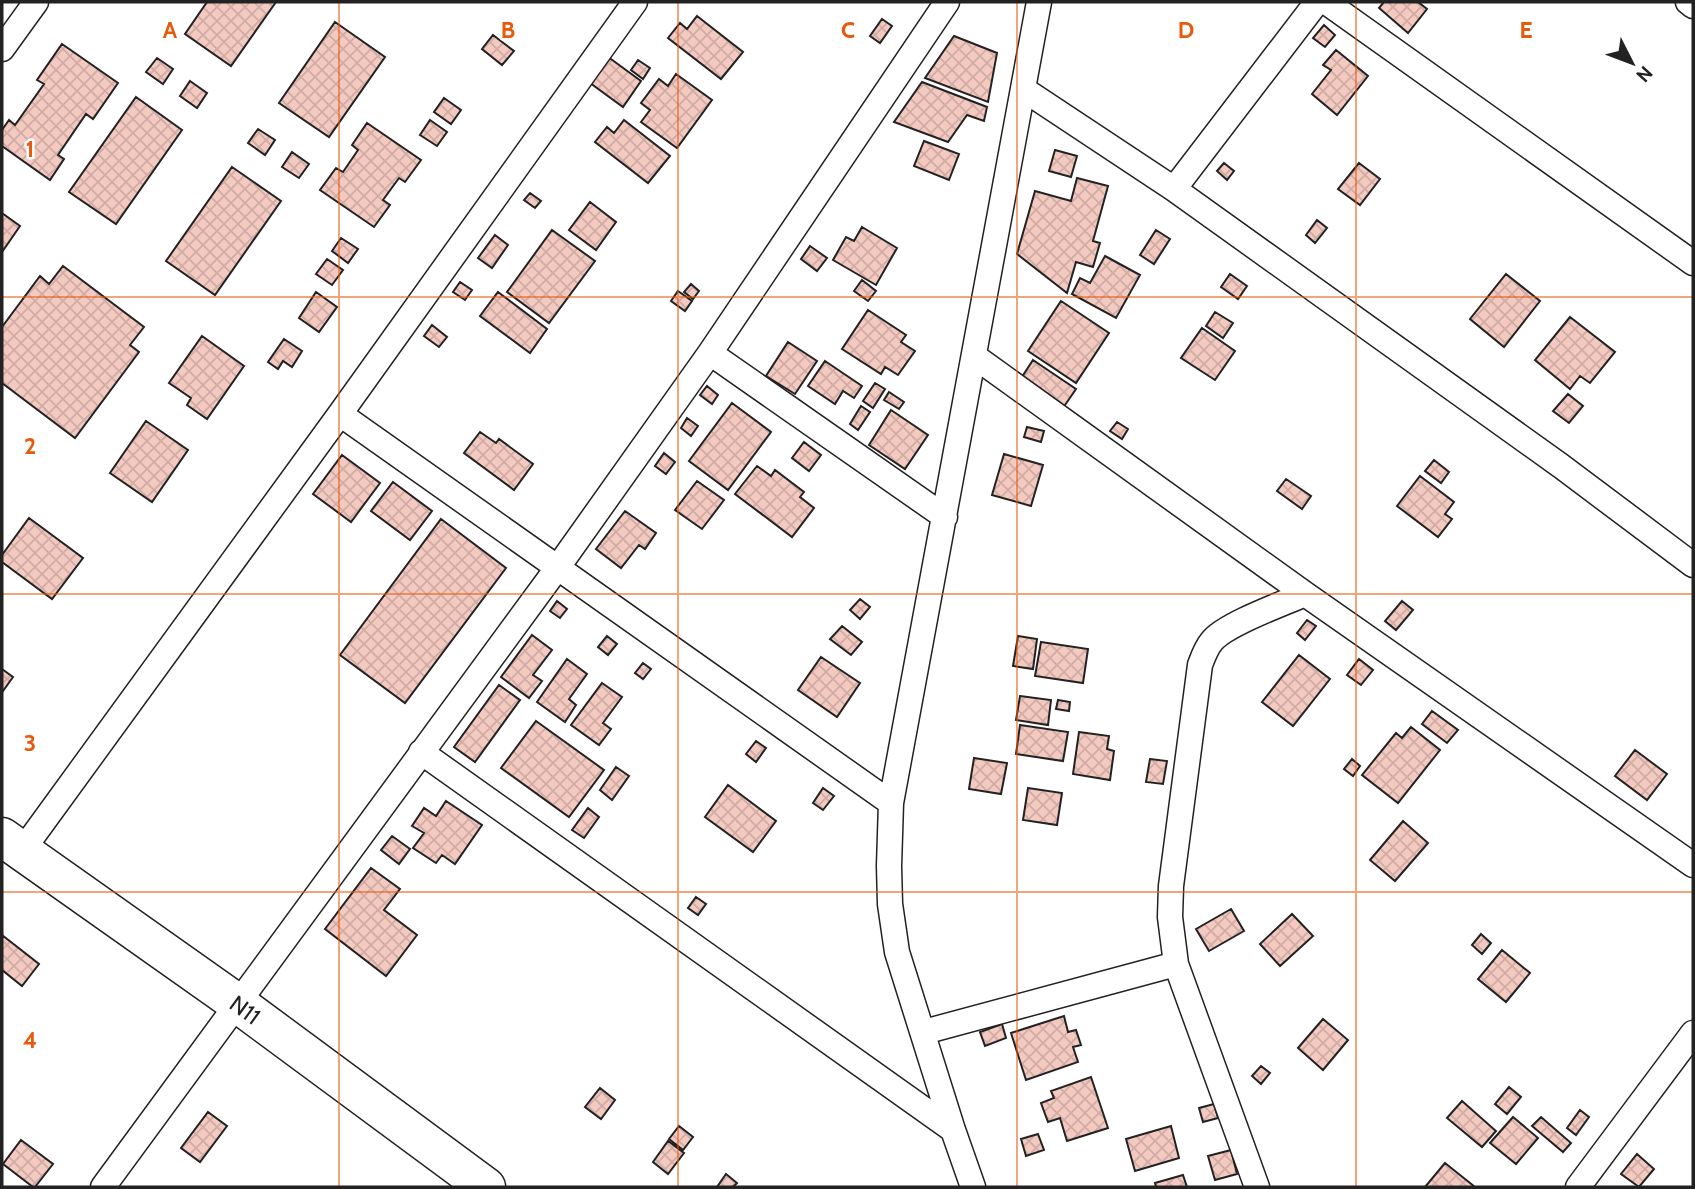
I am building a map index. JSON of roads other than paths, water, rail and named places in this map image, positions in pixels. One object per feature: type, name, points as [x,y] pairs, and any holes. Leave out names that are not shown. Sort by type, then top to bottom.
[{"type":"main road","name":"N11","points":[[12,844],[237,1003],[486,1187]]},
{"type":"street","points":[[2,49],[36,2]]},
{"type":"street","points":[[12,844],[340,414],[635,2]]},
{"type":"street","points":[[103,1187],[558,567],[710,353],[947,2]]},
{"type":"street","points":[[973,1187],[897,952],[890,904],[891,803],[1039,2]]},
{"type":"street","points":[[1174,188],[1317,2]]},
{"type":"street","points":[[1326,2],[1693,262]]},
{"type":"street","points":[[1688,2],[1693,6]]},
{"type":"street","points":[[1023,89],[1174,188],[1561,466],[1693,565]]},
{"type":"street","points":[[710,353],[945,517]]},
{"type":"street","points":[[974,356],[1304,594],[1693,865]]},
{"type":"street","points":[[340,414],[891,803]]},
{"type":"street","points":[[1258,1187],[1176,964],[1170,917],[1171,886],[1200,665],[1212,641],[1224,630],[1304,594]]},
{"type":"street","points":[[422,752],[953,1130]]},
{"type":"street","points":[[924,1032],[1176,964]]},
{"type":"street","points":[[1578,1187],[1693,1033]]}]
